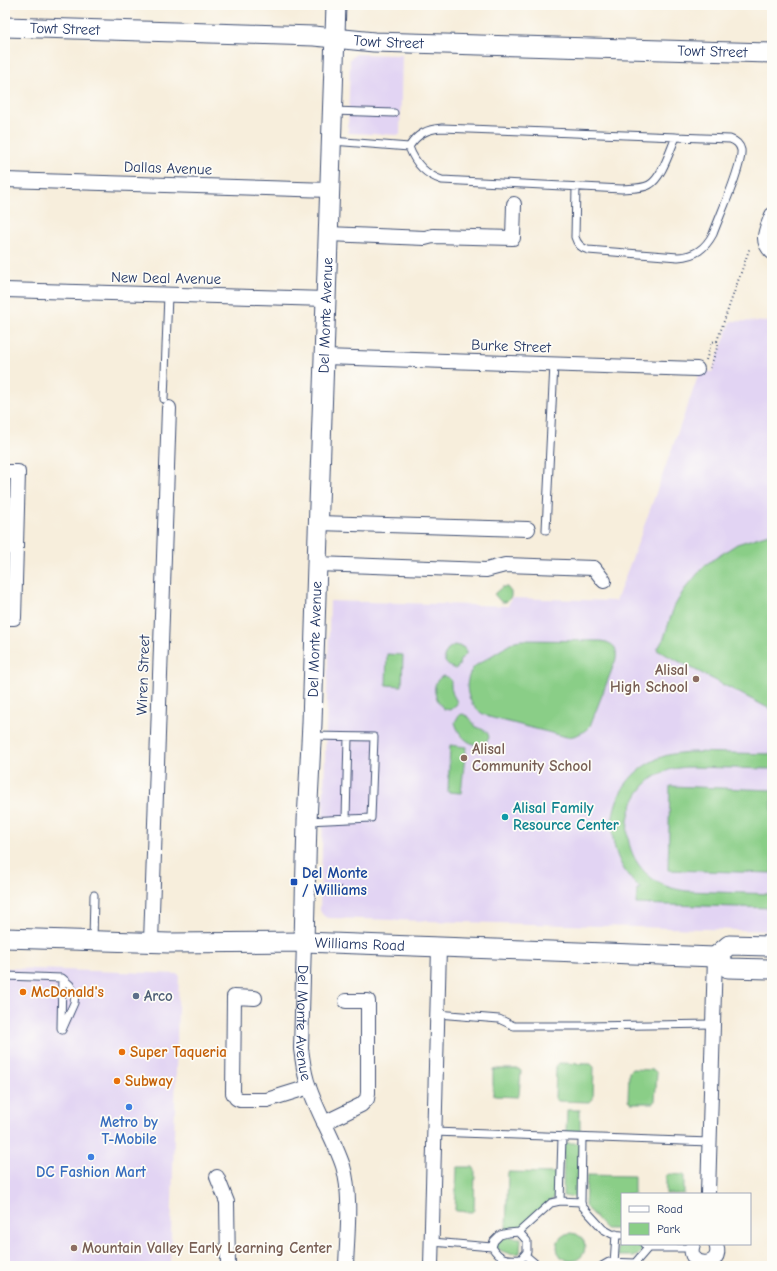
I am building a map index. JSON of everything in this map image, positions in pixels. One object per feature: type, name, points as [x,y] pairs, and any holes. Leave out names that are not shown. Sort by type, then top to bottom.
[{"type":"street","name":"Del Monte Avenue","points":[[336,5],[312,736],[307,821],[301,1049],[308,1087],[343,1166],[346,1182],[348,1215],[346,1266]]},
{"type":"street","name":"Towt Street","points":[[5,27],[335,38],[355,41],[772,53]]},
{"type":"street","name":"Dallas Avenue","points":[[5,180],[330,190]]},
{"type":"street","points":[[328,234],[425,238],[434,236],[513,238],[514,204]]},
{"type":"street","points":[[772,215],[764,240],[772,252]]},
{"type":"street","name":"New Deal Avenue","points":[[5,290],[326,299]]},
{"type":"street","name":"Burke Street","points":[[324,358],[704,367]]},
{"type":"street","name":"Wiren Street","points":[[151,942],[166,403]]},
{"type":"street","points":[[5,472],[18,472],[14,618],[5,618]]},
{"type":"street","points":[[318,523],[528,529]]},
{"type":"street","points":[[317,564],[486,570],[505,565],[594,568],[604,581]]},
{"type":"street","name":"Williams Road","points":[[5,938],[169,943],[304,942],[715,957]]},
{"type":"street","points":[[708,1193],[715,957],[729,945],[772,946]]},
{"type":"street","points":[[431,1266],[439,947]]},
{"type":"street","points":[[715,957],[728,968],[772,969]]},
{"type":"street","points":[[255,998],[234,997],[233,1093],[236,1098],[240,1100],[267,1100],[308,1087]]},
{"type":"street","points":[[324,1123],[360,1105],[367,1099],[368,1001],[346,1001]]},
{"type":"street","points":[[216,1177],[227,1202],[228,1266]]},
{"type":"street","points":[[693,1246],[692,1253],[694,1258],[706,1265],[711,1262],[716,1255],[716,1245]]},
{"type":"lane","points":[[333,111],[394,113]]},
{"type":"lane","points":[[409,147],[416,138],[424,132],[442,128],[730,139],[738,144],[741,151],[733,182],[713,234],[703,249],[695,254],[687,256],[678,257],[584,249],[577,243],[574,234],[576,187]]},
{"type":"lane","points":[[409,147],[416,160],[425,171],[431,176],[442,180],[622,189],[649,186],[658,176],[676,137]]},
{"type":"lane","points":[[332,141],[409,147]]},
{"type":"lane","points":[[166,403],[168,295]]},
{"type":"lane","points":[[546,530],[554,364]]},
{"type":"lane","points":[[307,821],[371,818],[374,737],[312,736]]},
{"type":"lane","points":[[346,819],[348,737]]},
{"type":"lane","points":[[93,941],[94,895]]},
{"type":"lane","points":[[5,976],[62,978],[70,985],[75,994],[74,1003],[62,1030],[62,978]]},
{"type":"lane","points":[[437,1014],[499,1019],[514,1026],[713,1024]]},
{"type":"lane","points":[[434,1132],[710,1142]]},
{"type":"lane","points":[[560,1201],[562,1137]]},
{"type":"lane","points":[[582,1138],[582,1206],[604,1229],[612,1234],[619,1235],[614,1263]]},
{"type":"lane","points":[[492,1247],[494,1241],[500,1235],[519,1232],[551,1204],[560,1201],[581,1202]]},
{"type":"lane","points":[[492,1247],[497,1255],[508,1260],[521,1259],[527,1252],[527,1241],[519,1232]]},
{"type":"lane","points":[[432,1242],[492,1247]]},
{"type":"lane","points":[[602,1266],[609,1262],[635,1263],[646,1246],[693,1246]]},
{"type":"lane","points":[[525,1255],[538,1266]]},
{"type":"path","points":[[704,367],[718,345],[717,341],[750,247]]},
{"type":"path","points":[[704,367],[712,342],[717,341]]},
{"type":"path","points":[[321,886],[344,887]]},
{"type":"shaded area","points":[[356,54],[402,55],[400,135],[348,133],[350,59]]},
{"type":"shaded area","points":[[731,321],[772,322],[772,931],[328,918],[324,916],[320,910],[330,601],[508,606],[511,598],[616,601],[700,371],[712,372]]},
{"type":"shaded area","points":[[5,968],[179,974],[170,1266],[5,1266]]},
{"type":"green space","points":[[772,533],[772,710],[657,650],[664,638],[674,607],[684,590],[705,565],[737,544]]},
{"type":"green space","points":[[502,587],[507,587],[511,592],[511,597],[506,602],[501,602],[494,594]]},
{"type":"green space","points":[[515,641],[601,641],[614,646],[616,651],[616,659],[590,726],[585,731],[577,735],[567,737],[489,717],[481,713],[471,702],[467,690],[467,683],[471,671],[475,666]]},
{"type":"green space","points":[[454,645],[463,647],[466,651],[466,654],[460,660],[459,666],[455,669],[447,664],[444,657],[448,649]]},
{"type":"green space","points":[[387,654],[403,655],[402,686],[386,685]]},
{"type":"green space","points":[[443,676],[449,678],[452,693],[457,702],[457,704],[450,710],[444,709],[438,701],[435,692],[436,683]]},
{"type":"green space","points":[[463,714],[469,717],[476,727],[487,733],[489,738],[484,745],[469,742],[462,736],[456,727],[455,722],[459,715]]},
{"type":"green space","points":[[450,745],[466,747],[461,793],[448,792]]},
{"type":"green space","points":[[691,752],[772,754],[772,769],[686,767],[669,770],[654,777],[642,788],[634,801],[629,816],[628,832],[630,847],[637,862],[648,875],[661,884],[671,888],[687,891],[772,894],[772,908],[636,904],[637,889],[641,889],[627,874],[618,858],[613,840],[612,821],[616,803],[624,787],[636,772],[653,761],[667,755]]},
{"type":"green space","points":[[670,786],[772,790],[772,873],[668,870]]},
{"type":"green space","points":[[559,1063],[591,1064],[594,1067],[593,1099],[590,1102],[558,1101],[555,1098],[556,1066]]},
{"type":"green space","points":[[519,1069],[521,1071],[518,1097],[493,1095],[493,1070]]},
{"type":"green space","points":[[632,1069],[654,1070],[657,1073],[655,1101],[653,1103],[631,1103],[628,1100],[629,1072]]},
{"type":"green space","points":[[567,1110],[580,1110],[580,1133],[566,1132]]},
{"type":"green space","points":[[564,1143],[579,1143],[578,1197],[563,1196]]},
{"type":"green space","points":[[458,1167],[473,1167],[475,1170],[474,1210],[472,1212],[455,1210]]},
{"type":"green space","points":[[508,1172],[559,1173],[558,1194],[517,1231],[506,1230]]},
{"type":"green space","points":[[669,1174],[684,1175],[684,1193],[666,1193],[666,1176]]},
{"type":"green space","points":[[587,1175],[634,1176],[634,1193],[621,1193],[621,1229],[606,1229],[585,1206]]},
{"type":"green space","points":[[571,1233],[581,1237],[585,1247],[581,1257],[571,1261],[561,1257],[557,1247],[561,1237]]},
{"type":"green space","points":[[506,1237],[521,1238],[520,1253],[508,1253],[497,1248],[497,1242]]},
{"type":"green space","points":[[618,1240],[621,1240],[621,1245],[642,1245],[642,1251],[637,1256],[618,1256]]},
{"type":"place","name":"Alisal High School","points":[[696,679]]},
{"type":"place","name":"Alisal Community School","points":[[464,758]]},
{"type":"place","name":"Alisal Family Resource Center","points":[[505,817]]},
{"type":"place","name":"Del Monte / Williams","points":[[294,882]]},
{"type":"place","name":"McDonald's","points":[[23,992]]},
{"type":"place","name":"Arco","points":[[136,996]]},
{"type":"place","name":"Super Taqueria","points":[[122,1052]]},
{"type":"place","name":"Subway","points":[[117,1081]]},
{"type":"place","name":"Metro by T-Mobile","points":[[129,1107]]},
{"type":"place","name":"DC Fashion Mart","points":[[91,1157]]},
{"type":"place","name":"Mountain Valley Early Learning Center","points":[[74,1248]]}]
